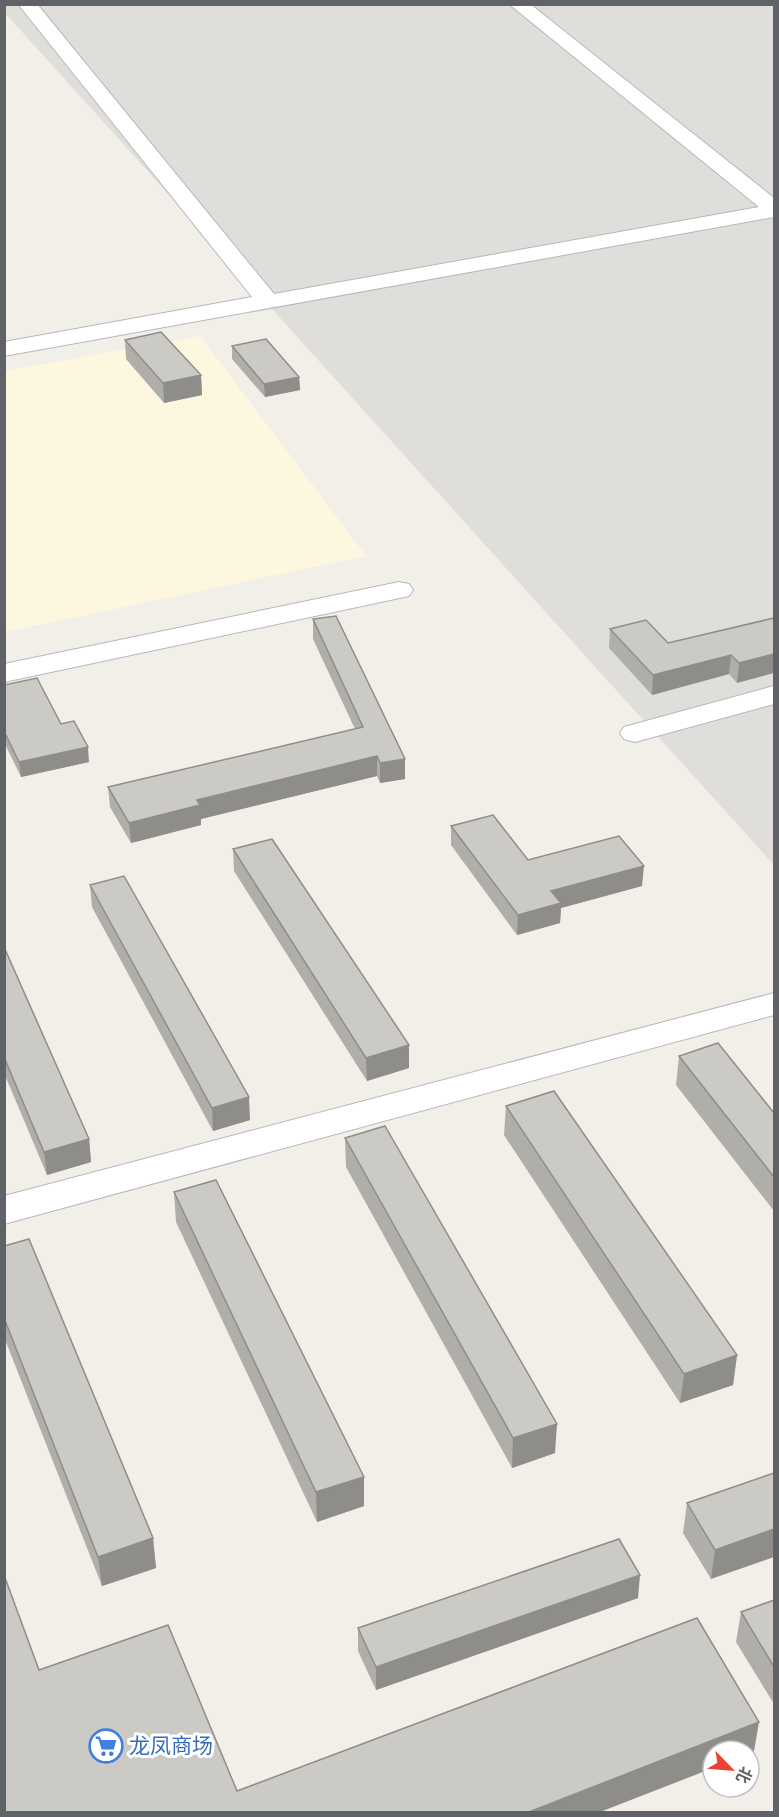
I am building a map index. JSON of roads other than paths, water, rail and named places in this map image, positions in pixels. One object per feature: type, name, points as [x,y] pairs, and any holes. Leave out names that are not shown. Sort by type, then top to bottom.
[{"type":"street","points":[[27,4],[269,303]]},
{"type":"street","points":[[518,4],[774,209]]},
{"type":"street","points":[[4,349],[269,303],[774,209]]},
{"type":"street","points":[[4,673],[399,590]]},
{"type":"street","points":[[635,733],[774,696]]},
{"type":"street","points":[[4,1210],[774,1004]]},
{"type":"place","name":"龙凤商场","points":[[106,1746]]}]
